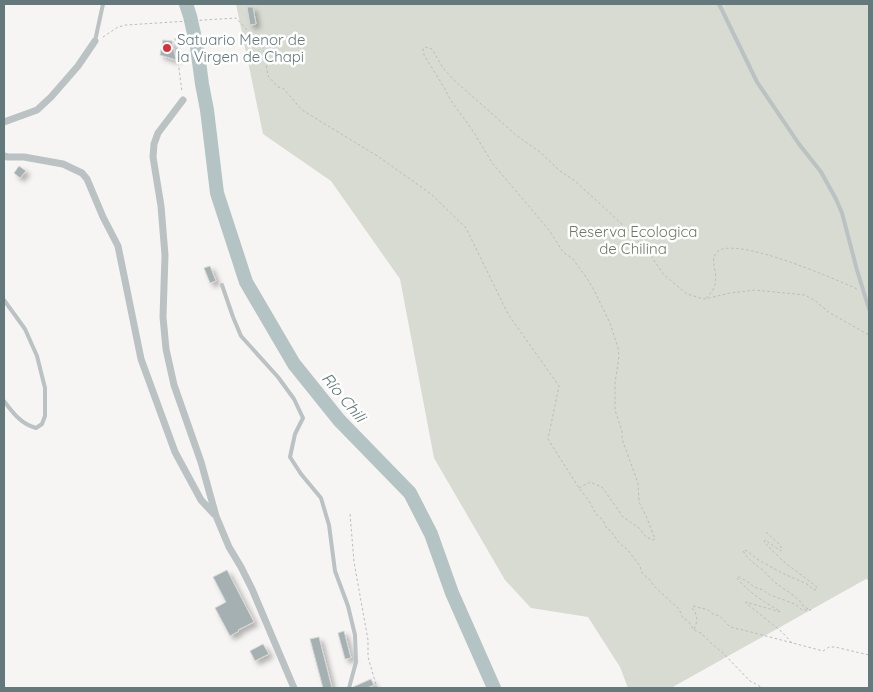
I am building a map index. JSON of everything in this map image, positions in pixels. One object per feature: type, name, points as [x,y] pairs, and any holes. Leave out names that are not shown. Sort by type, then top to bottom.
[{"type":"street","points":[[4,121],[37,110],[51,98],[78,66],[95,41]]},
{"type":"street","points":[[183,100],[158,132],[154,144],[153,157],[162,206],[164,254],[163,317],[166,349],[174,385],[201,462],[216,516],[229,547],[242,567],[252,589],[294,688]]},
{"type":"street","points":[[4,156],[24,157],[63,164],[82,173],[87,179],[118,246],[141,359],[175,452],[201,500],[216,516]]},
{"type":"lane","points":[[95,41],[103,4]]},
{"type":"lane","points":[[719,4],[758,82],[820,172],[836,200],[842,213],[869,309]]},
{"type":"lane","points":[[222,286],[242,336],[283,384],[294,399],[303,418],[295,434],[290,457],[321,498],[329,525],[335,571],[348,606],[355,635],[356,662],[349,688]]},
{"type":"lane","points":[[4,300],[25,329],[37,356],[45,388],[42,424],[36,428],[30,427],[20,421],[4,402]]},
{"type":"path","points":[[95,41],[118,27],[126,25],[236,18],[263,47],[268,76],[302,110],[379,157],[431,194],[466,228],[508,314],[559,386],[548,439],[596,514],[620,544],[627,549],[640,566],[642,573],[680,609],[683,618],[688,621],[694,630],[706,638],[737,666],[750,681],[763,688]]},
{"type":"path","points":[[175,38],[183,100]]},
{"type":"path","points":[[579,488],[590,482],[602,488],[623,517],[638,528],[646,537],[655,539],[639,502],[638,483],[622,439],[622,431],[616,414],[615,383],[619,356],[610,323],[588,280],[573,259],[563,252],[549,230],[493,164],[471,128],[451,101],[424,55],[423,49],[428,47],[432,49],[443,68],[465,91],[516,135],[540,152],[609,212],[646,250],[664,275],[687,294],[705,299],[730,292],[755,290],[805,295],[830,314],[869,335]]},
{"type":"path","points":[[705,299],[712,292],[716,282],[717,276],[713,263],[715,255],[721,250],[729,248],[750,250],[810,268],[864,292]]},
{"type":"path","points":[[350,514],[354,562],[368,640],[368,657],[377,688]]},
{"type":"path","points":[[766,532],[782,549],[780,551],[768,541],[765,540],[764,542],[817,589],[814,590],[807,584],[782,573],[747,551],[744,550],[743,552],[754,565],[760,568],[775,583],[801,601],[804,607],[811,610],[802,610],[795,604],[770,595],[737,576],[737,578],[743,586],[770,606],[780,610],[780,612],[746,602],[782,632],[792,643]]},
{"type":"path","points":[[694,630],[697,623],[693,606],[720,616],[730,628],[823,651],[829,647],[835,647],[869,656]]},
{"type":"green space","name":"Reserva Ecologica de Chilina","points":[[236,4],[869,4],[869,581],[866,579],[671,688],[628,688],[620,667],[588,617],[531,608],[505,580],[434,458],[400,279],[331,181],[263,134]]},
{"type":"building","points":[[247,7],[253,7],[256,24],[250,25]]},
{"type":"building","name":"Satuario Menor de la Virgen de Chapi","points":[[163,40],[172,41],[176,60],[160,55]]},
{"type":"building","points":[[19,166],[26,171],[20,178],[14,173]]},
{"type":"building","points":[[210,266],[216,281],[210,283],[204,268]]},
{"type":"building","points":[[227,570],[254,622],[230,636],[215,608],[226,602],[213,577]]},
{"type":"building","points":[[344,631],[351,658],[345,659],[338,633]]},
{"type":"building","points":[[319,637],[332,688],[323,688],[310,639]]},
{"type":"building","points":[[263,644],[269,654],[255,661],[250,651]]},
{"type":"building","points":[[371,679],[374,685],[367,688],[353,688],[353,687]]},
{"type":"waterway","name":"Río Chili","points":[[186,4],[197,47],[217,193],[246,282],[294,364],[339,420],[410,493],[431,534],[452,593],[494,688]]},
{"type":"place","name":"Satuario Menor de la Virgen de Chapi","points":[[167,48]]}]
